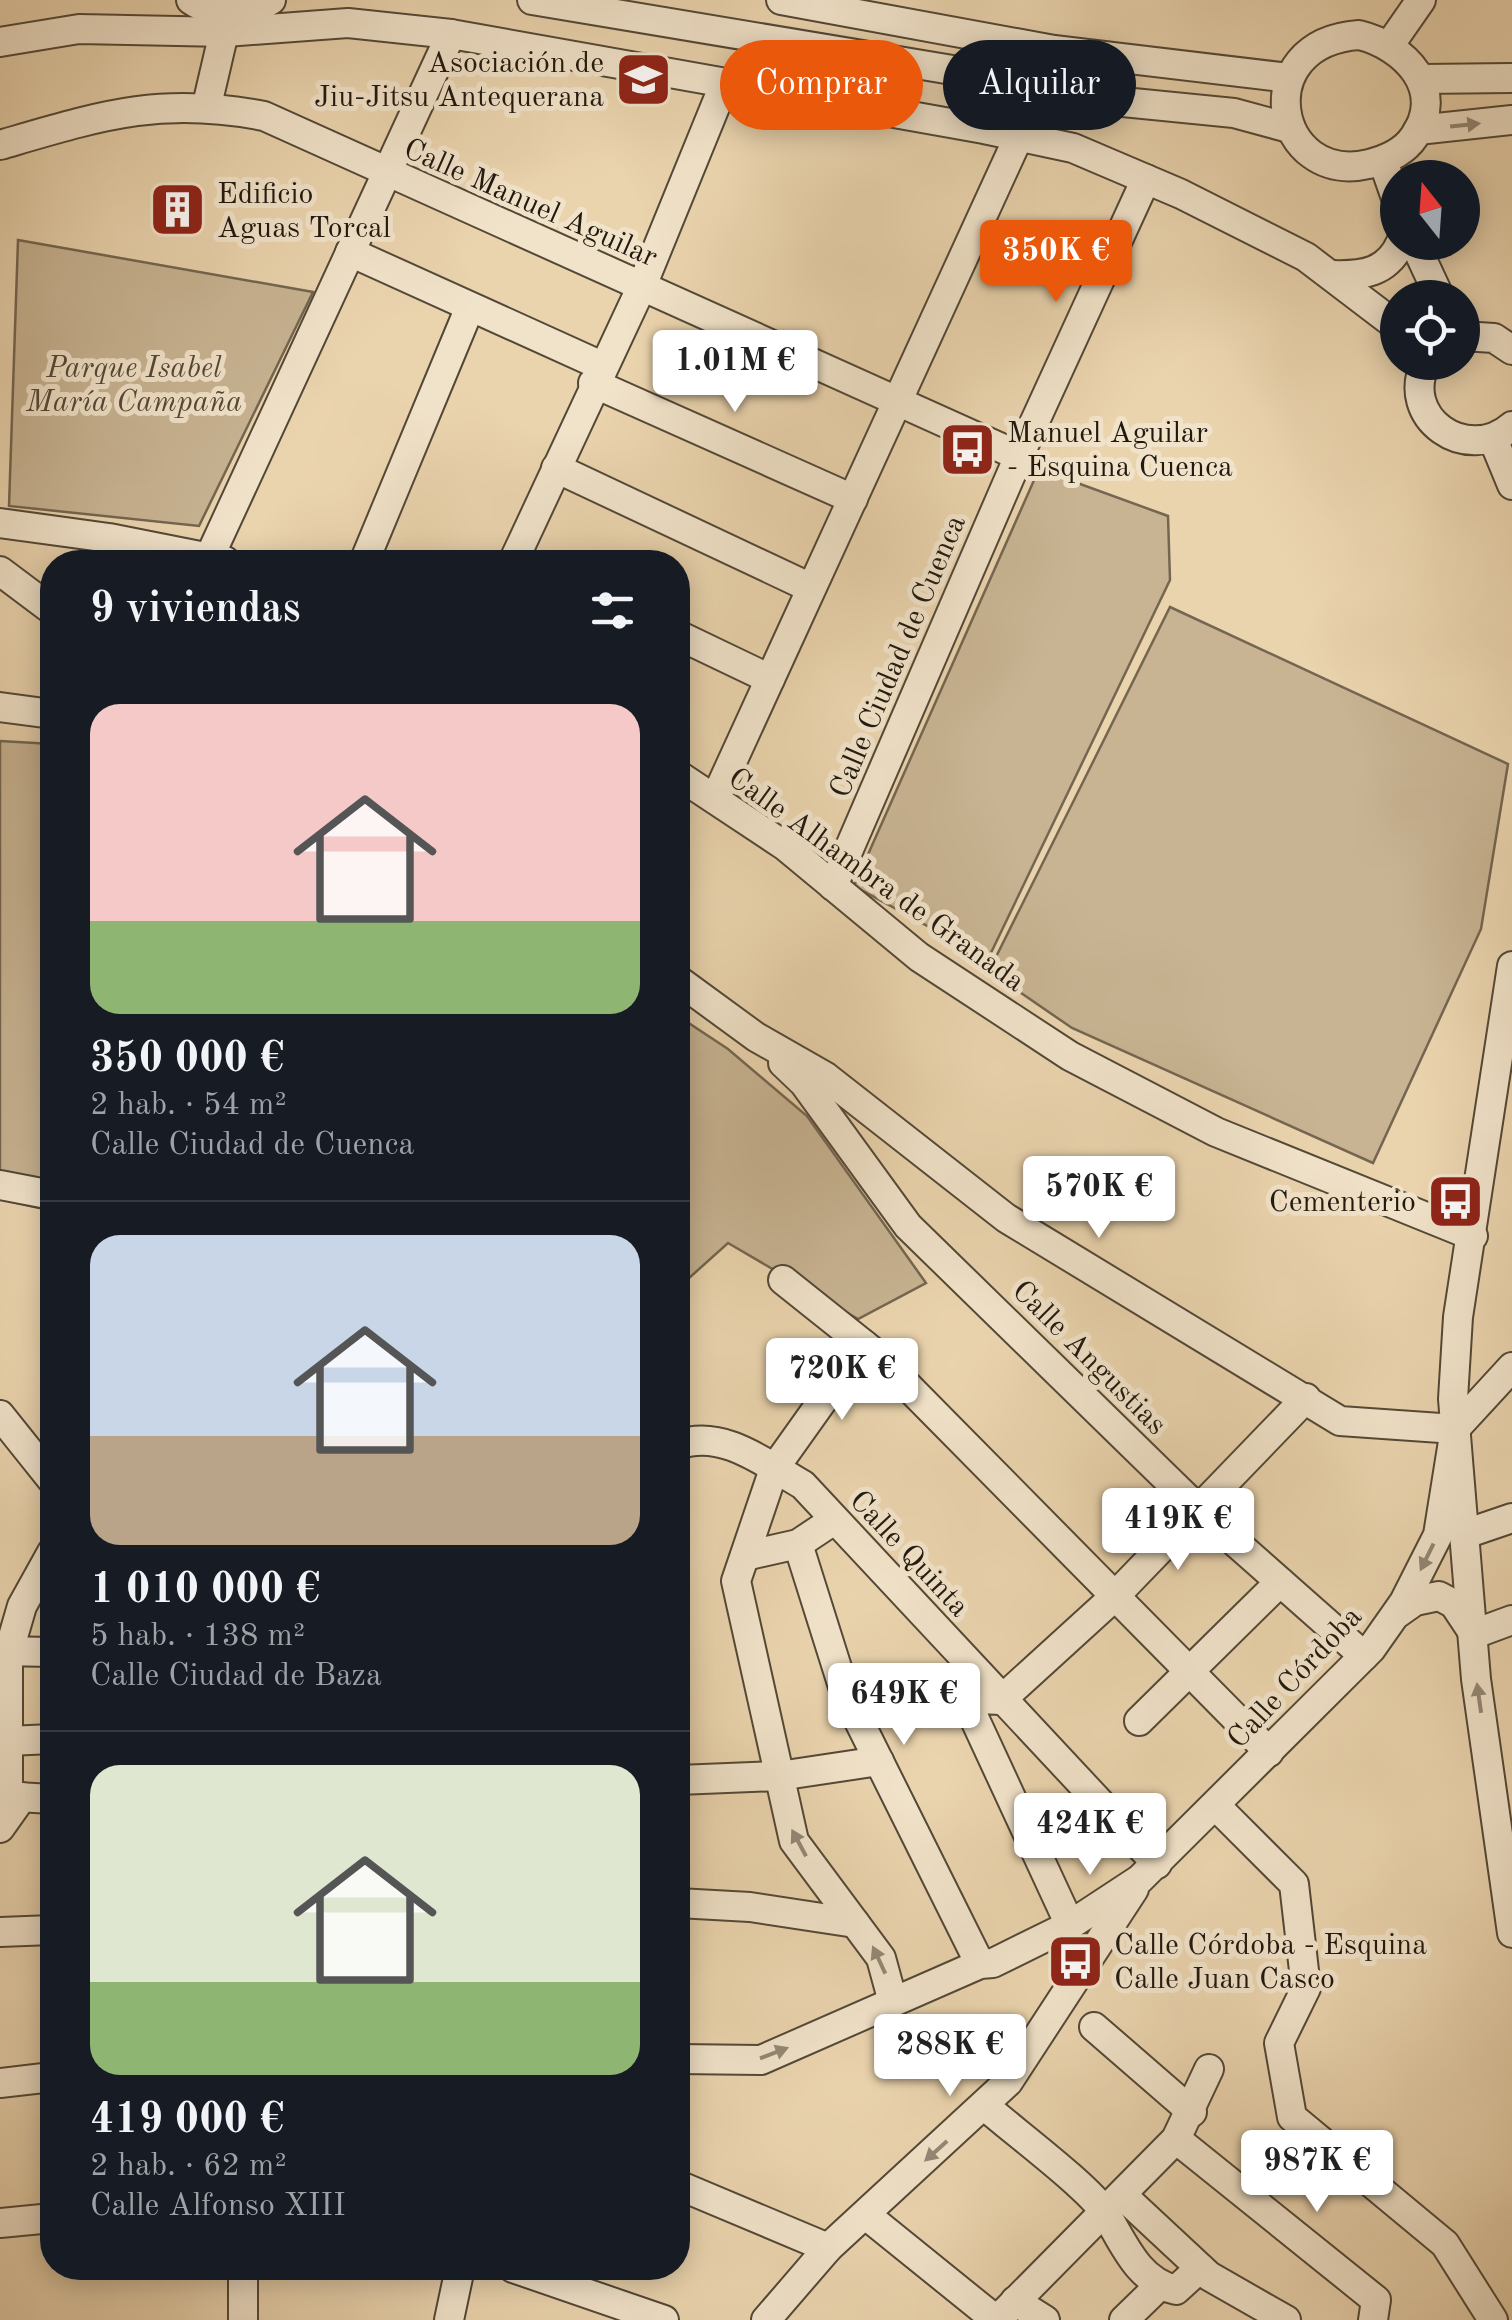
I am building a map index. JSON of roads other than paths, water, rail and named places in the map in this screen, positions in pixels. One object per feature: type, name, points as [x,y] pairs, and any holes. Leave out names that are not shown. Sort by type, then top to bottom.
[{"type":"street","points":[[191,0],[227,23]]},
{"type":"street","points":[[207,105],[227,23],[271,0]]},
{"type":"street","points":[[532,0],[1018,80],[1123,102],[1234,114],[1290,128]]},
{"type":"street","points":[[781,0],[1054,50],[1289,78]]},
{"type":"street","points":[[1389,46],[1416,8]]},
{"type":"street","points":[[0,42],[79,28],[348,23],[451,34],[720,85]]},
{"type":"street","points":[[223,550],[350,252],[451,34]]},
{"type":"street","points":[[1380,161],[1338,165],[1310,152],[1290,128],[1285,96],[1289,78],[1300,60],[1325,41],[1360,35],[1389,46],[1402,54],[1421,79],[1425,108],[1418,130],[1404,148],[1385,160]]},
{"type":"street","points":[[1421,79],[1512,78]]},
{"type":"street","points":[[523,550],[556,468],[642,286],[720,96]]},
{"type":"street","name":"Calle Manuel Aguilar","points":[[0,145],[102,115],[155,106],[207,105],[264,116],[1019,456]]},
{"type":"street","points":[[923,120],[1073,148],[1306,257],[1380,313]]},
{"type":"street","points":[[1418,130],[1512,120]]},
{"type":"street","points":[[715,799],[1019,136]]},
{"type":"street","name":"Calle Ciudad de Cuenca","points":[[833,886],[1019,456],[1146,179]]},
{"type":"street","points":[[350,252],[470,307],[598,375],[852,499]]},
{"type":"street","points":[[1332,276],[1368,273],[1389,260]]},
{"type":"street","points":[[369,550],[470,307]]},
{"type":"street","points":[[1480,337],[1494,338],[1512,350]]},
{"type":"street","points":[[1421,380],[1419,389],[1430,421],[1459,441],[1503,433],[1512,485]]},
{"type":"street","points":[[556,468],[811,588]]},
{"type":"street","points":[[0,524],[169,550]]},
{"type":"street","points":[[0,571],[40,601]]},
{"type":"street","points":[[690,641],[770,680]]},
{"type":"street","points":[[0,707],[40,712]]},
{"type":"street","name":"Calle Alhambra de Granada","points":[[690,783],[785,846],[919,957],[1070,1056],[1216,1132],[1473,1236]]},
{"type":"street","points":[[1512,966],[1454,1358],[1455,1428],[1474,1634],[1508,1869],[1512,1934]]},
{"type":"street","points":[[690,989],[756,1037],[826,1078],[1006,1218],[1340,1421],[1455,1428]]},
{"type":"street","name":"Calle Angustias","points":[[756,1037],[804,1083],[908,1226],[1200,1511],[1364,1656]]},
{"type":"street","points":[[0,1185],[40,1193]]},
{"type":"street","points":[[782,1280],[863,1344],[1113,1598],[1191,1669],[1269,1752]]},
{"type":"street","points":[[863,1344],[774,1468],[736,1581],[794,1841],[882,1958],[893,2002]]},
{"type":"street","points":[[1455,1428],[1512,1367]]},
{"type":"street","points":[[1086,1966],[1084,1932],[1070,1925],[970,1710],[979,1699],[1001,1700],[1113,1598],[1306,1398]]},
{"type":"street","points":[[0,1415],[40,1465]]},
{"type":"street","name":"Calle Córdoba","points":[[1149,1872],[1364,1656],[1394,1616],[1438,1535],[1455,1428]]},
{"type":"street","name":"Calle Quinta","points":[[690,1441],[731,1444],[804,1485],[1001,1700],[1149,1872]]},
{"type":"street","points":[[1465,1534],[1512,1518]]},
{"type":"street","points":[[745,1556],[798,1544],[834,1520]]},
{"type":"street","points":[[798,1544],[845,1693],[980,1964]]},
{"type":"street","points":[[0,1828],[10,1796],[4,1653],[22,1606],[40,1574]]},
{"type":"street","points":[[1139,1721],[1280,1582]]},
{"type":"street","points":[[1394,1616],[1415,1602],[1440,1596],[1454,1604],[1474,1634]]},
{"type":"street","points":[[1474,1634],[1512,1620]]},
{"type":"street","points":[[4,1653],[40,1652]]},
{"type":"street","points":[[8,1741],[40,1740]]},
{"type":"street","points":[[690,1780],[779,1776],[879,1762]]},
{"type":"street","points":[[10,1796],[40,1798]]},
{"type":"street","points":[[1216,1806],[1294,1884],[1306,1988],[1279,2043],[1292,2117],[1445,2244],[1493,2320]]},
{"type":"street","points":[[690,2059],[762,2060],[1070,1925],[1149,1872]]},
{"type":"street","points":[[766,2320],[828,2248],[984,2106],[1044,2032],[1149,1872]]},
{"type":"street","points":[[690,1904],[750,1907],[855,1922]]},
{"type":"street","points":[[0,1932],[40,1930]]},
{"type":"street","points":[[1094,2027],[1192,2112]]},
{"type":"street","points":[[1003,2314],[1176,2139],[1209,2069]]},
{"type":"street","points":[[0,2082],[40,2078]]},
{"type":"street","points":[[984,2106],[1200,2268],[1286,2320]]},
{"type":"street","points":[[1176,2139],[1376,2300],[1373,2320]]},
{"type":"street","points":[[690,2190],[828,2248]]},
{"type":"street","points":[[1113,2203],[1138,2266],[1159,2286],[1176,2290],[1200,2268]]},
{"type":"street","points":[[866,2215],[1003,2314],[1045,2320]]},
{"type":"street","points":[[0,2223],[40,2219]]},
{"type":"street","points":[[243,2280],[244,2320]]},
{"type":"street","points":[[450,2320],[458,2280]]},
{"type":"street","points":[[549,2280],[664,2320]]},
{"type":"street","points":[[1124,2320],[1159,2286]]},
{"type":"place","name":"Asociación de Jiu-Jitsu Antequerana","points":[[643,79]]},
{"type":"place","name":"Edificio Aguas Torcal","points":[[178,210]]},
{"type":"place","name":"Manuel Aguilar - Esquina Cuenca","points":[[968,449]]},
{"type":"place","name":"Cementerio","points":[[1455,1201]]},
{"type":"place","name":"Calle Córdoba - Esquina Calle Juan Casco","points":[[1075,1961]]},
{"type":"park label","name":"Parque Isabel María Campaña","points":[[134,384]]}]
